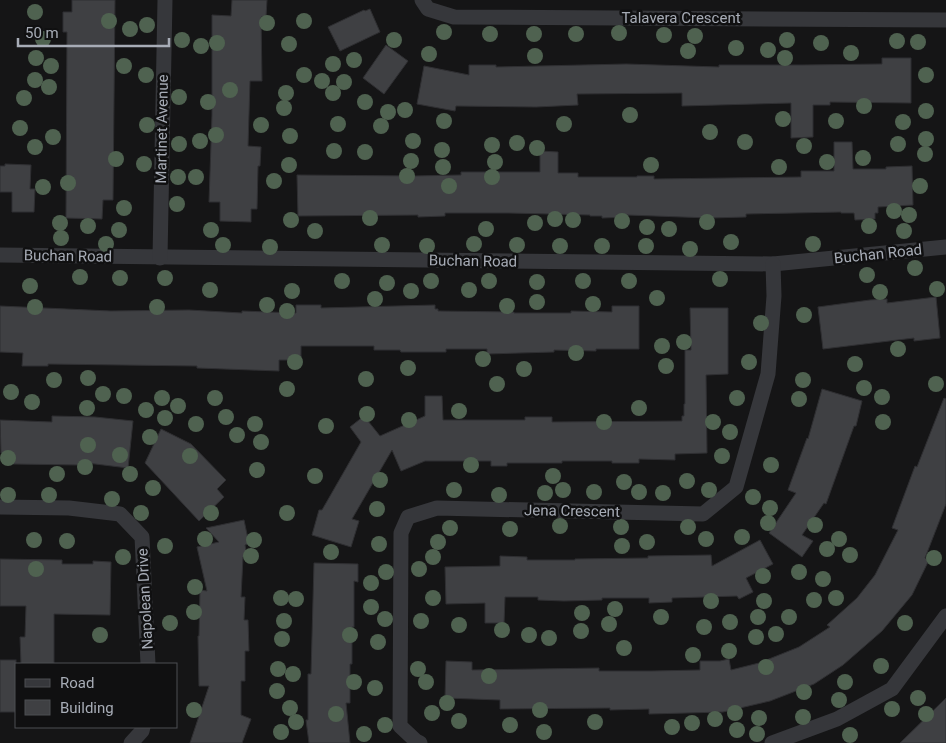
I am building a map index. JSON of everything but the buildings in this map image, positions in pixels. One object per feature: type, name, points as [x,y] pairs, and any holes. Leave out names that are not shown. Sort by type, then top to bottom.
[{"type":"street","name":"Martinet Avenue","points":[[160,258],[165,0]]},
{"type":"street","name":"Talavera Crescent","points":[[422,0],[428,9],[454,17],[946,20]]},
{"type":"street","name":"Buchan Road","points":[[0,255],[773,264],[946,247]]},
{"type":"street","name":"Jena Crescent","points":[[420,743],[400,726],[401,533],[408,517],[437,508],[703,514],[736,487],[768,374],[774,296],[773,264]]},
{"type":"street","name":"Napolean Drive","points":[[0,507],[69,508],[120,514],[142,537],[148,663]]},
{"type":"street","points":[[772,743],[837,719],[892,689],[946,616]]},
{"type":"street","points":[[131,743],[143,728]]}]
